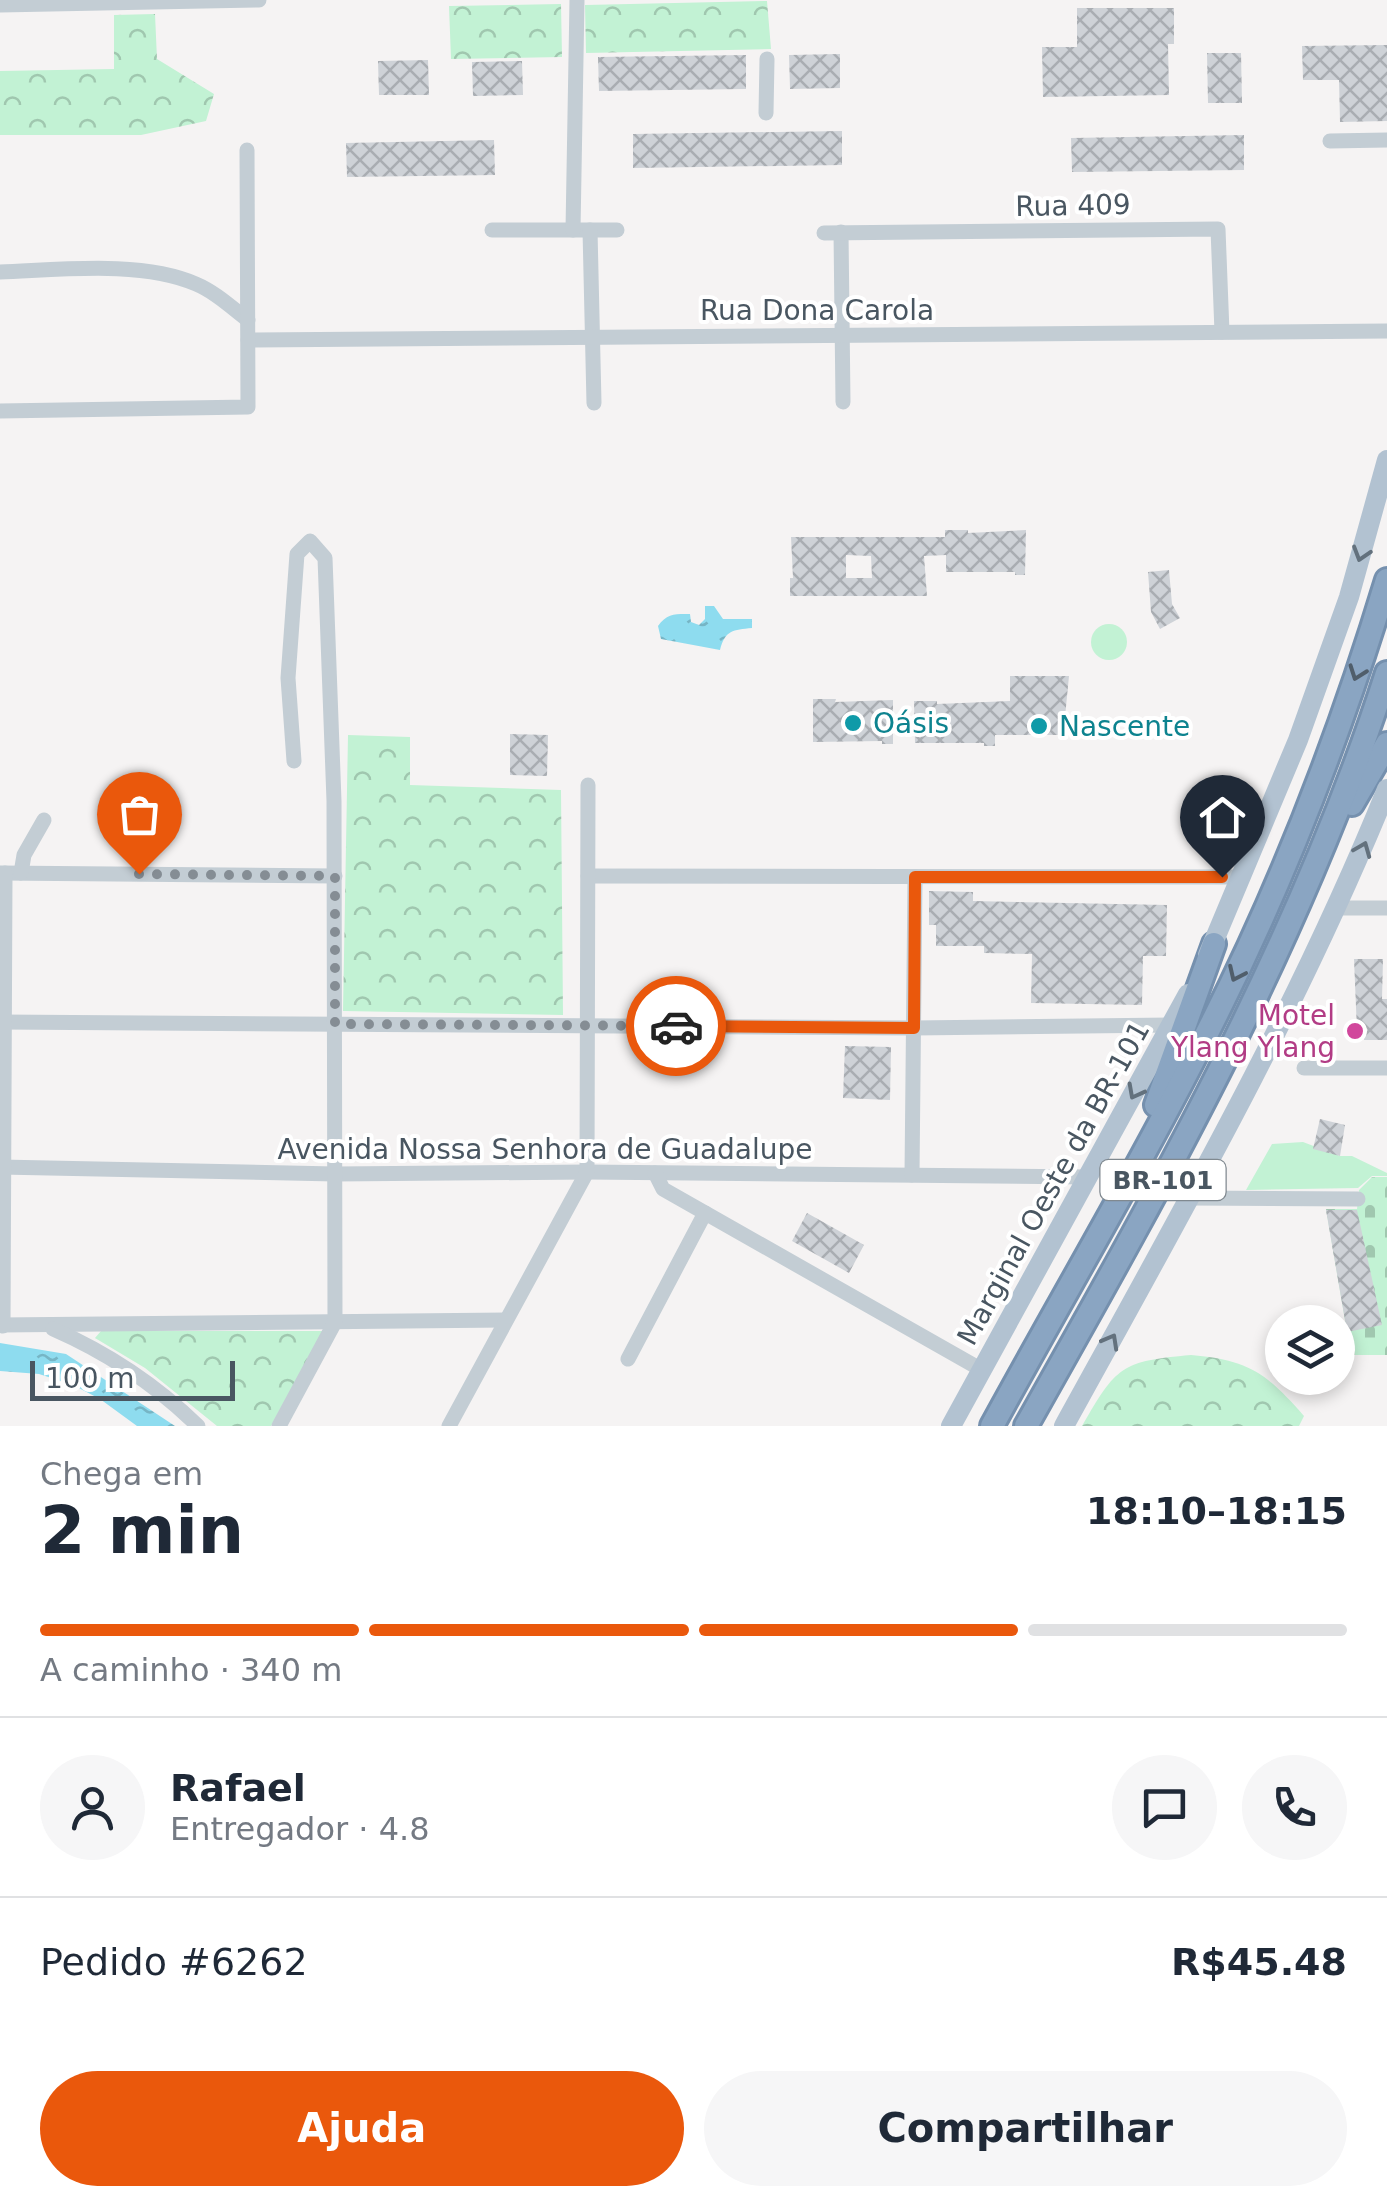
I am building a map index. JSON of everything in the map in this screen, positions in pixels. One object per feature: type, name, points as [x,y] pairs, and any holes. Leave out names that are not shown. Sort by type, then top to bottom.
[{"type":"highway","name":"BR-101","points":[[992,1426],[1212,1024],[1284,865],[1361,662],[1387,580]]},
{"type":"highway","name":"BR-101","points":[[1026,1426],[1202,1108],[1254,1004],[1315,868],[1387,673]]},
{"type":"highway","points":[[1315,868],[1387,744]]},
{"type":"highway","points":[[1129,1181],[1214,944]]},
{"type":"main road","name":"Marginal Oeste da BR-101","points":[[951,1426],[1214,944],[1276,798],[1334,638],[1387,460]]},
{"type":"main road","points":[[1064,1426],[1273,1044],[1387,789]]},
{"type":"street","points":[[0,5],[259,0]]},
{"type":"street","points":[[577,0],[582,230],[593,337],[594,403]]},
{"type":"street","points":[[766,59],[766,113]]},
{"type":"street","points":[[1330,141],[1387,140]]},
{"type":"street","points":[[0,411],[248,408],[247,150]]},
{"type":"street","name":"Rua 409","points":[[842,335],[832,232],[1218,229],[1222,332]]},
{"type":"street","points":[[492,230],[617,230]]},
{"type":"street","points":[[0,272],[78,270],[167,275],[198,284],[248,320]]},
{"type":"street","name":"Rua Dona Carola","points":[[248,340],[1387,330]]},
{"type":"street","points":[[842,335],[843,402]]},
{"type":"street","points":[[279,1426],[335,1322],[334,801],[325,558],[310,541],[297,554],[290,642],[288,678],[294,762]]},
{"type":"street","points":[[448,1426],[588,1172],[588,785]]},
{"type":"street","points":[[44,820],[24,855],[8,873],[2,1022],[2,1326],[506,1320]]},
{"type":"street","points":[[8,873],[335,876]]},
{"type":"street","points":[[588,876],[1243,877]]},
{"type":"street","points":[[912,1175],[915,877]]},
{"type":"street","points":[[1337,908],[1387,908]]},
{"type":"street","points":[[2,1022],[914,1028],[1172,1025]]},
{"type":"street","points":[[1304,1068],[1387,1068]]},
{"type":"street","name":"Avenida Nossa Senhora de Guadalupe","points":[[2,1167],[335,1174],[588,1172],[1089,1177]]},
{"type":"street","points":[[655,1173],[662,1190],[982,1370]]},
{"type":"street","points":[[1190,1198],[1358,1200]]},
{"type":"street","points":[[628,1359],[705,1213]]},
{"type":"street","points":[[49,1327],[122,1364],[152,1384],[198,1426]]},
{"type":"green space","points":[[767,1],[771,49],[586,53],[585,5]]},
{"type":"green space","points":[[561,4],[562,57],[451,59],[449,6]]},
{"type":"green space","points":[[155,14],[157,59],[214,94],[206,121],[141,135],[0,135],[0,71],[114,69],[114,15]]},
{"type":"green space","points":[[1109,624],[1122,629],[1127,642],[1122,655],[1109,660],[1096,655],[1091,642],[1096,629]]},
{"type":"green space","points":[[348,735],[410,737],[410,785],[561,790],[563,1015],[343,1011]]},
{"type":"green space","points":[[1303,1142],[1340,1156],[1352,1156],[1387,1176],[1372,1176],[1358,1188],[1246,1190],[1272,1144]]},
{"type":"green space","points":[[1372,1177],[1387,1177],[1387,1355],[1355,1355],[1355,1305],[1342,1305],[1326,1209],[1357,1209],[1359,1190]]},
{"type":"green space","points":[[101,1331],[323,1331],[271,1426],[217,1426],[145,1368],[95,1338]]},
{"type":"green space","points":[[1191,1355],[1242,1365],[1265,1378],[1265,1395],[1284,1395],[1304,1416],[1299,1426],[1082,1426],[1113,1379],[1123,1370],[1150,1360]]},
{"type":"water","points":[[705,606],[714,606],[723,619],[752,619],[752,628],[731,632],[720,650],[661,639],[658,626],[665,619],[690,614],[691,622],[699,625],[705,619]]},
{"type":"water","points":[[0,1343],[66,1354],[175,1426],[137,1426],[73,1385],[39,1374],[0,1371]]},
{"type":"building","points":[[1077,8],[1174,8],[1174,44],[1168,44],[1169,95],[1043,97],[1042,47],[1077,47]]},
{"type":"building","points":[[1387,45],[1387,121],[1340,122],[1339,80],[1303,80],[1302,46]]},
{"type":"building","points":[[1207,53],[1241,53],[1242,103],[1208,103]]},
{"type":"building","points":[[840,54],[840,88],[790,89],[789,55]]},
{"type":"building","points":[[746,55],[746,89],[599,91],[598,57]]},
{"type":"building","points":[[428,60],[429,95],[379,95],[378,61]]},
{"type":"building","points":[[522,61],[523,95],[473,96],[472,62]]},
{"type":"building","points":[[842,131],[842,165],[633,168],[633,134]]},
{"type":"building","points":[[1244,135],[1244,170],[1072,172],[1071,138]]},
{"type":"building","points":[[494,140],[495,175],[347,177],[346,143]]},
{"type":"building","points":[[945,530],[1026,530],[1025,575],[946,572],[946,555],[924,556],[927,596],[790,596],[791,537],[945,537]],"holes":[[[846,555],[871,556],[872,578],[846,578]]]},
{"type":"building","points":[[1169,570],[1172,604],[1180,618],[1160,629],[1151,612],[1148,572]]},
{"type":"building","points":[[1010,676],[1069,676],[1065,717],[1068,735],[995,735],[995,746],[915,743],[914,701],[1010,701]]},
{"type":"building","name":"Oásis","points":[[813,699],[893,700],[893,744],[813,742]]},
{"type":"building","points":[[510,734],[548,735],[547,776],[510,775]]},
{"type":"building","points":[[929,891],[973,892],[973,901],[1167,905],[1166,956],[1143,956],[1142,1005],[1031,1003],[1032,954],[984,953],[984,946],[936,946],[936,925],[929,925]]},
{"type":"building","points":[[1354,959],[1383,959],[1387,1040],[1364,1040],[1364,1031],[1357,1031]]},
{"type":"building","points":[[845,1046],[891,1047],[890,1100],[843,1098]]},
{"type":"building","points":[[1320,1119],[1345,1125],[1340,1156],[1313,1149]]},
{"type":"building","points":[[1326,1210],[1357,1210],[1382,1325],[1355,1330],[1355,1305],[1342,1305]]},
{"type":"building","points":[[807,1213],[864,1245],[849,1273],[792,1241]]},
{"type":"way so far","points":[[139,874],[335,876],[335,1024],[676,1026]]},
{"type":"place","name":"Oásis","points":[[853,723]]},
{"type":"place","name":"Nascente","points":[[1039,726]]},
{"type":"place","name":"Motel Ylang Ylang","points":[[1355,1031]]},
{"type":"route","points":[[676,1026],[914,1028],[915,877],[1222,877]]}]
